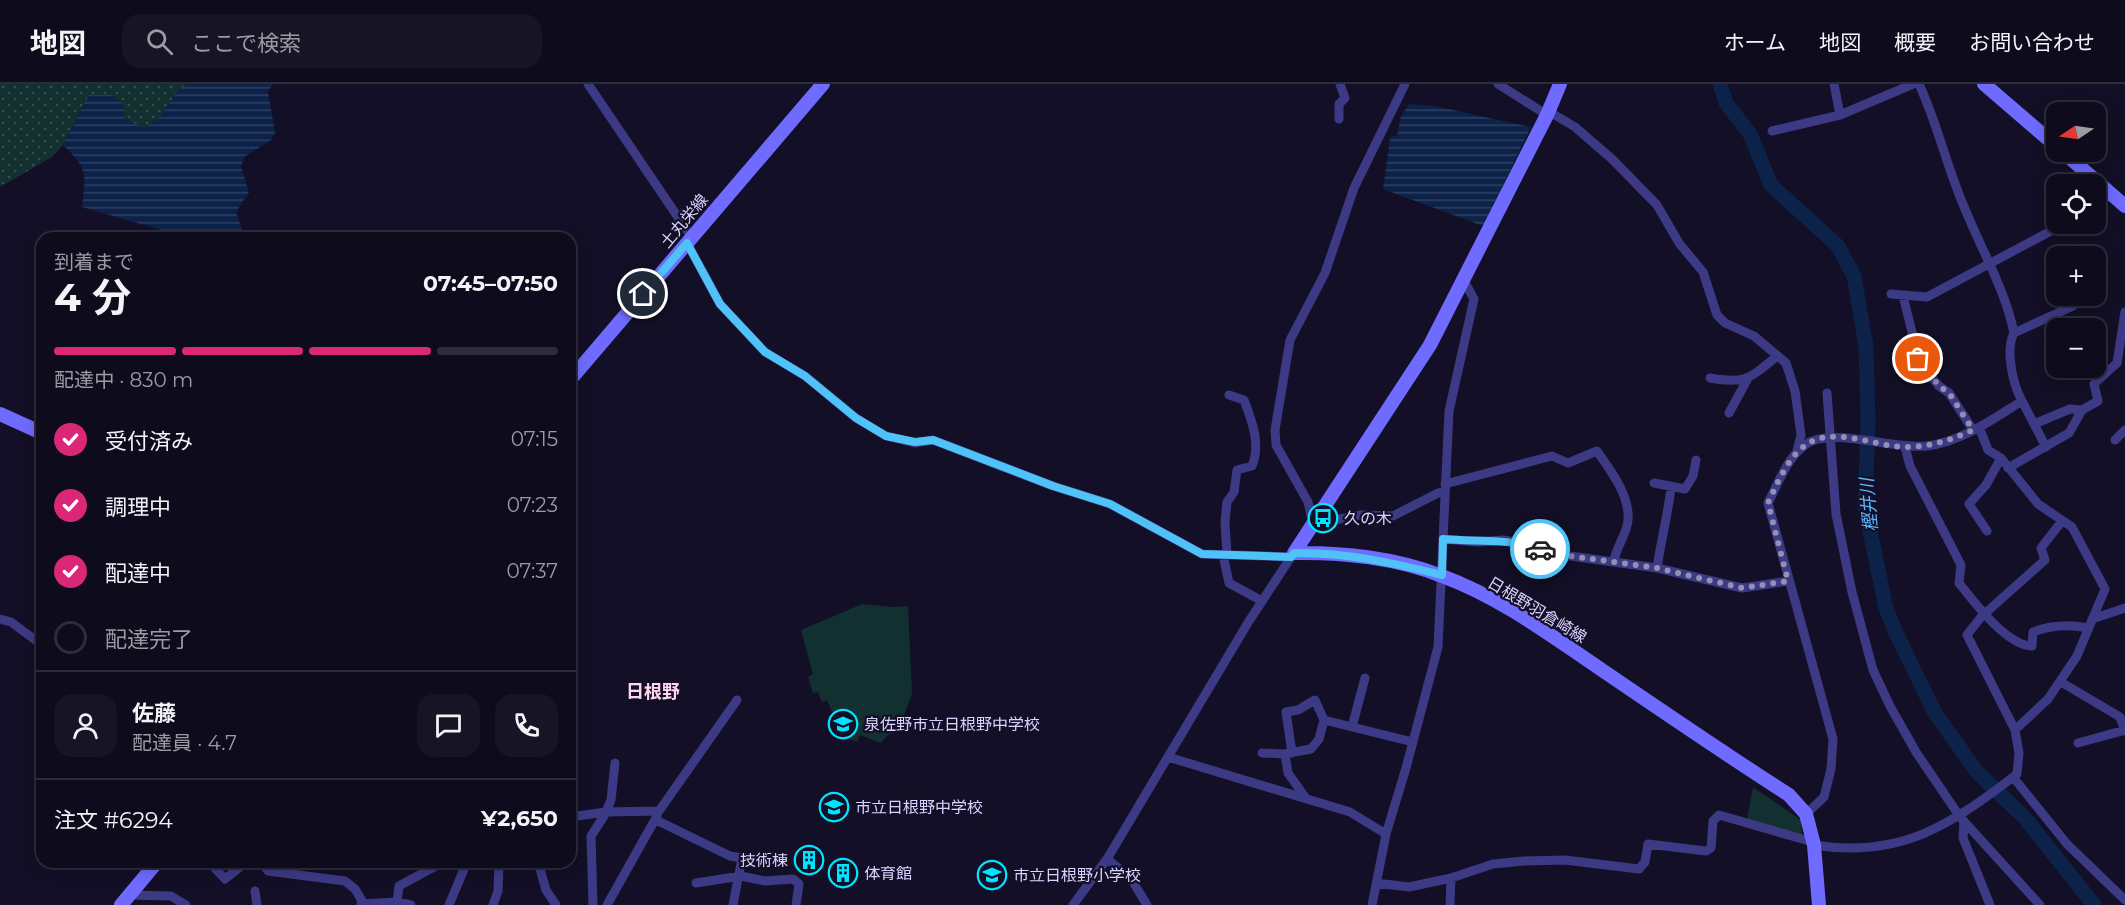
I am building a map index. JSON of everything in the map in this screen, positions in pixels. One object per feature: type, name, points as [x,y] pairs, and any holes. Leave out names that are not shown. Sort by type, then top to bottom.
[{"type":"main road","name":"土丸栄線","points":[[576,373],[823,84]]},
{"type":"main road","points":[[1293,555],[1430,345],[1548,113],[1560,84]]},
{"type":"main road","points":[[1984,84],[2046,137]]},
{"type":"main road","points":[[2075,162],[2090,174]]},
{"type":"main road","points":[[2106,187],[2125,206]]},
{"type":"main road","points":[[0,414],[36,430]]},
{"type":"main road","name":"日根野羽倉崎線","points":[[1293,555],[1345,555],[1390,562],[1442,575],[1500,603],[1551,635],[1789,795],[1806,814],[1813,843],[1819,905]]},
{"type":"main road","points":[[125,900],[152,868]]},
{"type":"street","points":[[588,84],[690,240],[720,304],[765,352],[805,376],[856,418],[886,436],[915,442],[933,440],[1053,486],[1110,504],[1202,554],[1293,555]]},
{"type":"street","points":[[1339,119],[1339,104],[1345,98],[1341,84]]},
{"type":"street","points":[[1405,84],[1354,188],[1325,273],[1290,340],[1275,430],[1276,445],[1308,502],[1313,524],[1361,514],[1393,516],[1445,488],[1552,456],[1568,463],[1597,451],[1618,482],[1628,521],[1616,548],[1614,561]]},
{"type":"street","points":[[1498,84],[1582,134],[1657,205],[1679,243],[1703,272],[1717,315],[1725,323],[1754,336],[1776,357],[1786,363],[1793,379],[1801,435],[1796,456]]},
{"type":"street","points":[[1834,84],[1840,115]]},
{"type":"street","points":[[1772,131],[1840,115],[1912,84]]},
{"type":"street","points":[[1918,84],[1943,142],[1965,211],[2009,308],[2014,333]]},
{"type":"street","points":[[1891,294],[1927,297],[2046,232]]},
{"type":"street","points":[[1372,905],[1386,834],[1438,647],[1449,411],[1474,299],[1463,279]]},
{"type":"street","points":[[1903,296],[1920,364],[1939,386],[1949,393],[1976,428],[1988,450],[2001,458],[2038,504],[2072,527],[2105,589],[2077,656],[2061,682],[2048,699],[2015,730]]},
{"type":"street","points":[[2046,447],[2022,401],[2014,376],[2010,340],[2014,333],[2073,306]]},
{"type":"street","points":[[2008,468],[2069,433],[2082,410],[2098,401],[2094,384],[2117,363],[2125,312]]},
{"type":"street","points":[[1729,413],[1747,380],[1776,357]]},
{"type":"street","points":[[1710,378],[1735,382],[1747,380]]},
{"type":"street","points":[[1827,393],[1836,514],[1852,592],[1873,670],[1911,743],[1962,819],[2040,905]]},
{"type":"street","points":[[1229,395],[1244,400],[1251,420],[1256,447],[1252,466],[1237,471],[1234,492],[1227,502],[1225,555],[1229,583],[1262,601]]},
{"type":"street","points":[[1806,814],[1824,796],[1831,770],[1833,739],[1768,503],[1785,469],[1805,445],[1824,436],[1905,447],[1947,442],[2022,401]]},
{"type":"street","points":[[2034,424],[2070,409],[2082,410]]},
{"type":"street","points":[[2115,440],[2125,430]]},
{"type":"street","points":[[1256,447],[1276,445]]},
{"type":"street","points":[[1905,447],[1910,466],[1961,565],[1959,583],[1984,615],[2024,646],[2032,646],[2032,632],[2042,628],[2090,624],[2125,608]]},
{"type":"street","points":[[1987,531],[1969,504],[1986,485],[2001,458]]},
{"type":"street","points":[[1654,483],[1685,489],[1693,476],[1696,460]]},
{"type":"street","points":[[1657,568],[1663,528],[1668,521],[1671,487]]},
{"type":"street","points":[[1376,883],[1409,887],[1451,878],[1493,864],[1524,861],[1565,860],[1639,869],[1646,862],[1648,844],[1706,851],[1711,849],[1713,821],[1719,815],[1813,843],[1845,850],[1868,849],[1900,842],[1962,819],[2017,774],[2019,753],[2015,730],[1967,635],[1984,615],[2045,560],[2041,548],[2062,521]]},
{"type":"street","points":[[1443,539],[1478,542],[1503,540],[1528,544],[1556,554],[1657,568],[1742,588],[1788,581]]},
{"type":"street","points":[[1073,905],[1107,858],[1262,601],[1293,555]]},
{"type":"street","points":[[0,619],[11,622],[36,641]]},
{"type":"street","points":[[1352,727],[1365,678]]},
{"type":"street","points":[[2061,682],[2120,717],[2125,730],[2078,743]]},
{"type":"street","points":[[1262,753],[1288,753],[1311,749],[1319,739],[1324,720],[1315,699],[1298,710],[1286,712],[1288,753],[1288,773],[1305,797]]},
{"type":"street","points":[[607,905],[657,815],[737,700]]},
{"type":"street","points":[[1324,720],[1413,742]]},
{"type":"street","points":[[1168,757],[1235,780],[1305,797],[1358,816],[1386,834]]},
{"type":"street","points":[[593,905],[591,836],[606,812],[615,763]]},
{"type":"street","points":[[2013,777],[2067,844],[2125,900]]},
{"type":"street","points":[[576,816],[606,812],[657,815],[729,856],[742,858],[741,876],[733,905]]},
{"type":"street","points":[[1962,819],[1963,838],[1990,905]]},
{"type":"street","points":[[1107,858],[1130,877],[1147,905]]},
{"type":"street","points":[[215,868],[225,879],[239,868]]},
{"type":"street","points":[[266,868],[268,871],[345,881],[355,889],[361,904],[397,902],[411,905]]},
{"type":"street","points":[[397,902],[399,886],[432,868]]},
{"type":"street","points":[[449,905],[465,868]]},
{"type":"street","points":[[493,905],[498,891],[499,868]]},
{"type":"street","points":[[540,868],[546,890],[556,905]]},
{"type":"street","points":[[696,883],[741,876],[765,881],[793,879],[799,884],[800,891],[796,905]]},
{"type":"street","points":[[1450,905],[1451,878]]},
{"type":"street","points":[[255,891],[257,905]]},
{"type":"street","points":[[125,900],[171,896],[186,905]]},
{"type":"green space","points":[[0,84],[189,84],[178,90],[160,117],[144,128],[84,104],[63,145],[52,157],[0,187]]},
{"type":"green space","points":[[862,604],[908,606],[912,694],[898,731],[888,735],[881,743],[860,735],[857,742],[842,736],[827,700],[822,702],[818,692],[813,693],[808,677],[813,674],[801,630]]},
{"type":"green space","points":[[1753,787],[1801,820],[1802,838],[1747,820]]},
{"type":"water","points":[[189,84],[273,84],[268,91],[275,133],[271,140],[244,157],[241,167],[249,192],[236,212],[243,232],[168,232],[82,207],[83,172],[77,160],[63,145],[89,95],[112,95],[124,105],[124,118],[144,128],[160,117],[178,90]]},
{"type":"water","points":[[1409,104],[1435,106],[1531,127],[1483,226],[1383,189],[1390,138],[1397,135],[1401,116]]},
{"type":"waterway","name":"樫井川","points":[[1720,84],[1726,103],[1750,134],[1771,185],[1838,246],[1854,276],[1866,346],[1868,422],[1865,507],[1886,608],[1895,631],[1935,713],[1977,772],[2025,818],[2094,905]]},
{"type":"way so far","points":[[1540,549],[1556,554],[1657,568],[1742,588],[1788,581],[1768,503],[1785,469],[1805,445],[1824,436],[1898,447],[1927,446],[1947,442],[1973,430],[1949,393],[1939,386],[1918,359]]},
{"type":"place","name":"久の木","points":[[1323,518]]},
{"type":"place","name":"泉佐野市立日根野中学校","points":[[843,724]]},
{"type":"place","name":"市立日根野中学校","points":[[834,807]]},
{"type":"place","name":"技術棟","points":[[809,860]]},
{"type":"place","name":"体育館","points":[[843,873]]},
{"type":"place","name":"市立日根野小学校","points":[[992,875]]},
{"type":"district","name":"日根野","points":[[653,692]]},
{"type":"route","points":[[643,294],[687,243],[720,304],[765,352],[805,376],[856,418],[886,436],[915,442],[933,440],[1053,486],[1110,504],[1202,554],[1291,557],[1294,553],[1345,555],[1390,562],[1442,575],[1443,539],[1478,542],[1503,540],[1528,544],[1540,549]]}]
